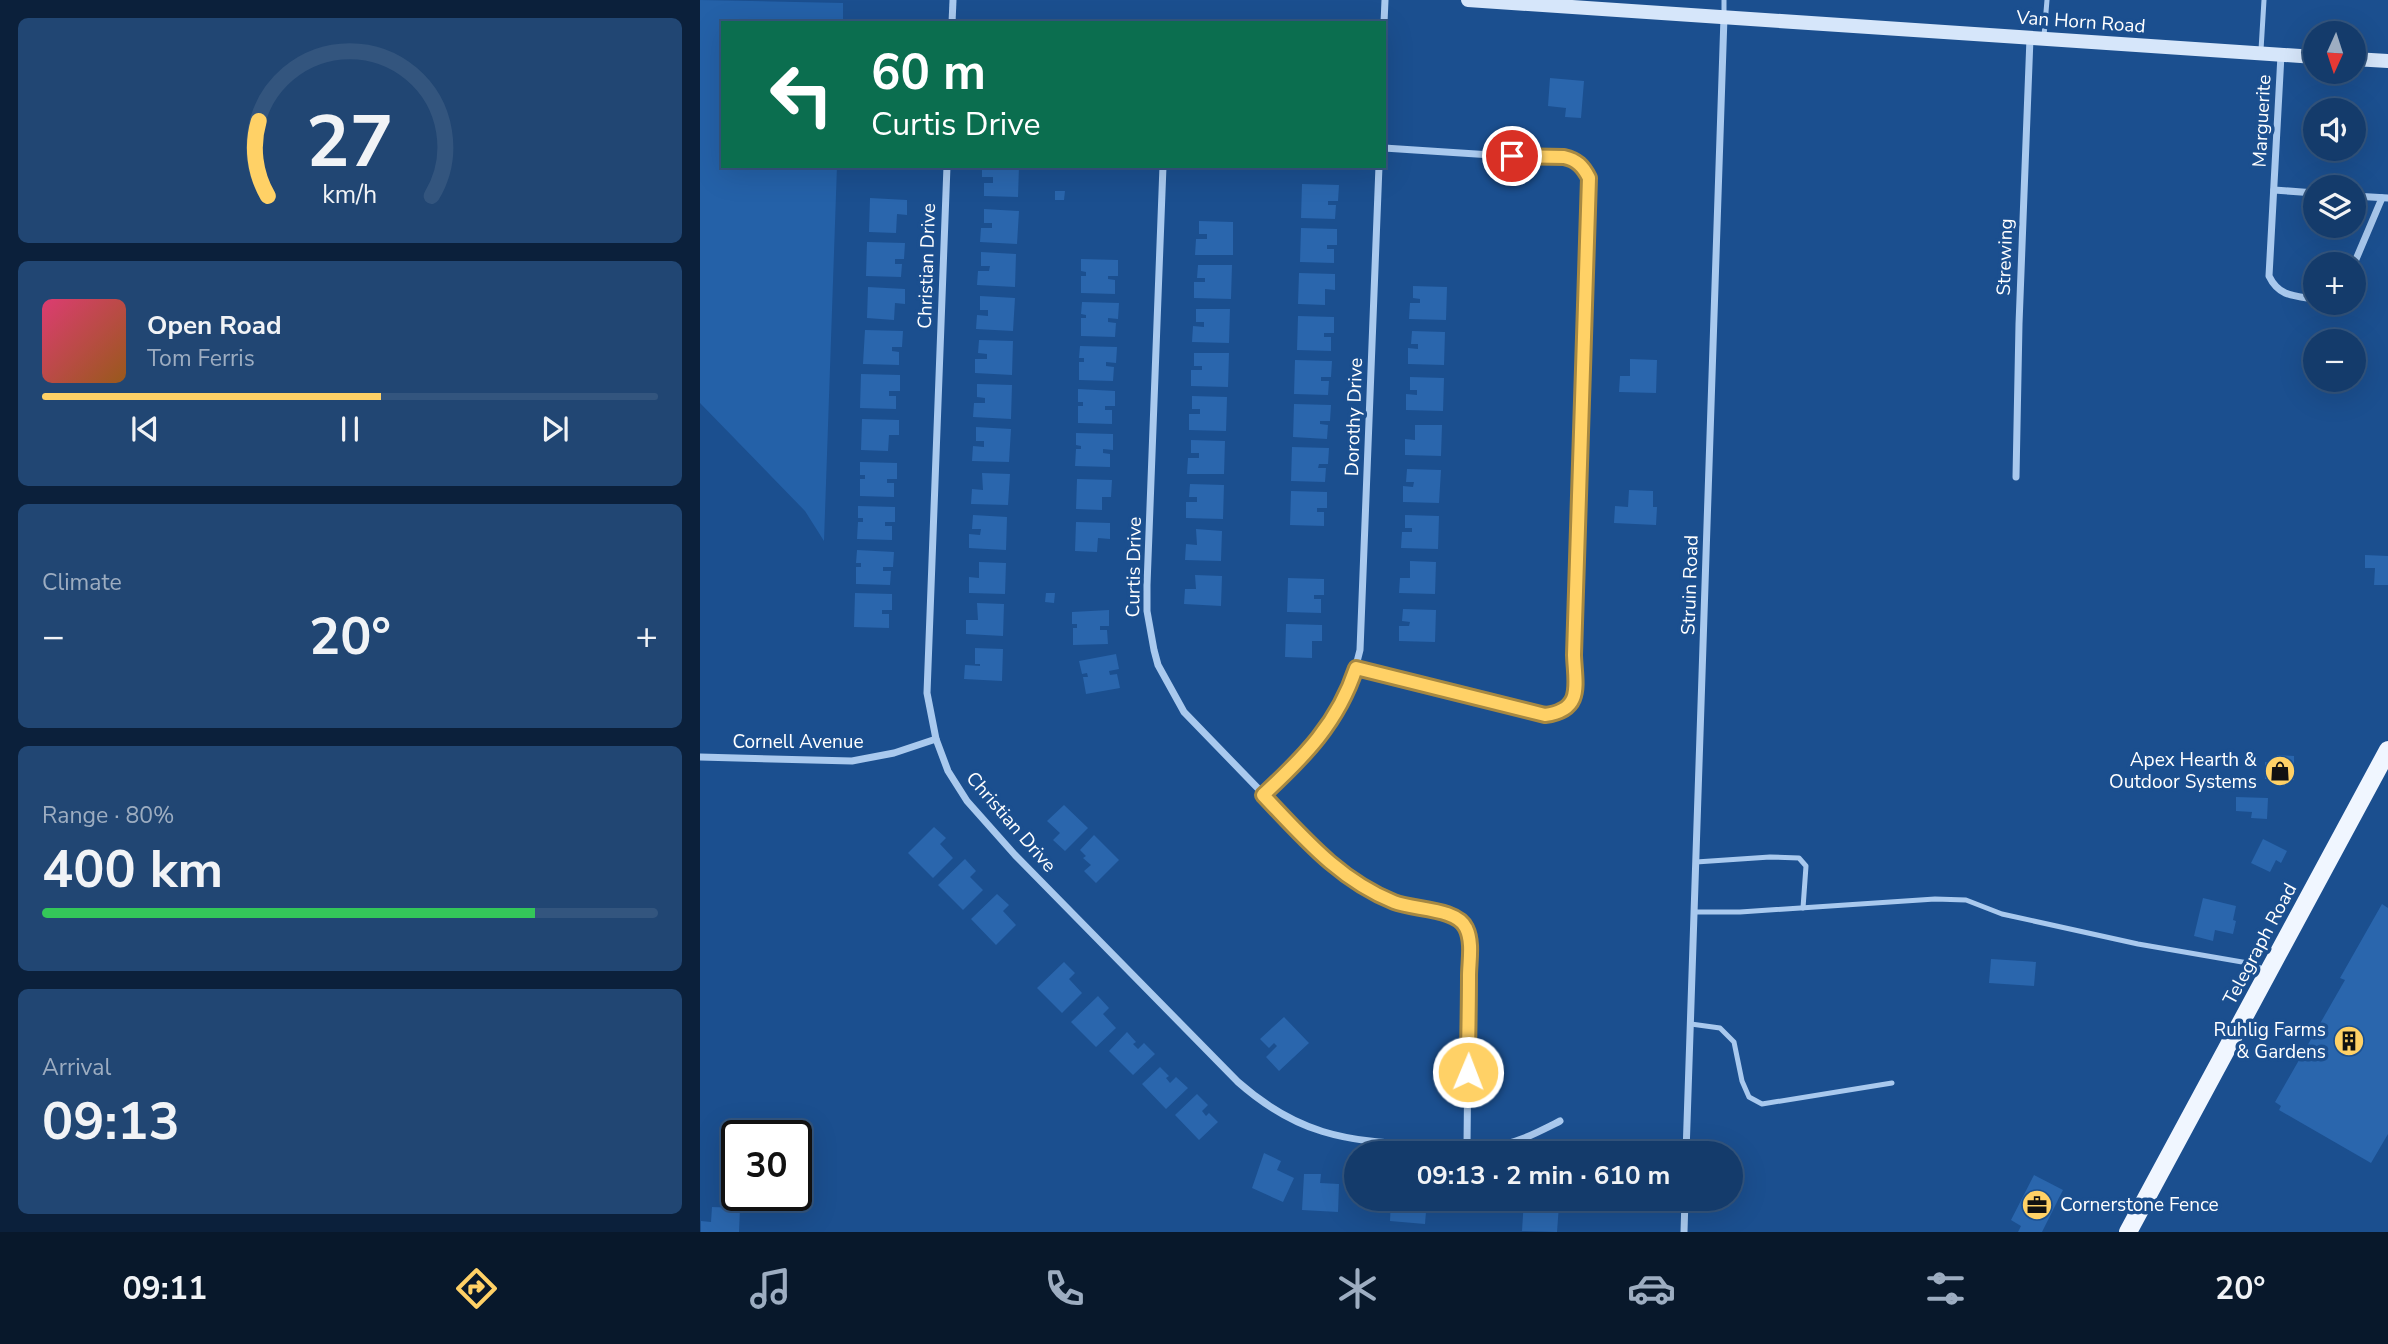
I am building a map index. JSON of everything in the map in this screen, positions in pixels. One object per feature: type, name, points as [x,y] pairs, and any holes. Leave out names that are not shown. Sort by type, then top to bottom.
[{"type":"main road","name":"Van Horn Road","points":[[1468,0],[2303,56]]},
{"type":"main road","points":[[2366,60],[2388,61]]},
{"type":"main road","name":"Telegraph Road","points":[[2128,1232],[2388,750]]},
{"type":"street","points":[[952,21],[953,0]]},
{"type":"street","points":[[1384,21],[1385,0]]},
{"type":"street","name":"Struin Road","points":[[1686,1141],[1724,17]]},
{"type":"street","name":"Strewing","points":[[2016,477],[2018,324],[2037,39]]},
{"type":"street","name":"Marguerite","points":[[2281,55],[2269,276],[2278,290],[2303,297]]},
{"type":"street","points":[[1356,668],[1545,715],[1556,714],[1566,708],[1577,688],[1574,655],[1589,178],[1583,166],[1564,157],[1537,158],[1386,148]]},
{"type":"street","name":"Christian Drive","points":[[947,168],[928,668],[930,714],[948,771],[958,789],[999,838],[1256,1098],[1297,1122],[1361,1141]]},
{"type":"street","name":"Curtis Drive","points":[[1163,168],[1147,585],[1148,625],[1158,664],[1184,712],[1324,859],[1352,881],[1378,895],[1399,904],[1453,915],[1465,926],[1469,949],[1467,1141]]},
{"type":"street","name":"Dorothy Drive","points":[[1263,795],[1299,762],[1327,727],[1344,699],[1356,668],[1362,633],[1379,168]]},
{"type":"street","name":"Marguerite","points":[[2274,190],[2303,192]]},
{"type":"street","points":[[2360,252],[2385,198],[2366,197]]},
{"type":"street","name":"Cornell Avenue","points":[[700,757],[852,761],[894,753],[936,739]]},
{"type":"street","name":"Christian Drive","points":[[1513,1141],[1530,1136],[1560,1121]]},
{"type":"street","points":[[1684,1232],[1685,1211]]},
{"type":"lane","points":[[1724,0],[1724,17]]},
{"type":"lane","points":[[2037,39],[2046,0]]},
{"type":"lane","points":[[2261,53],[2264,0]]},
{"type":"lane","points":[[1696,862],[1770,857],[1799,858],[1806,866],[1803,908]]},
{"type":"lane","points":[[1694,912],[1803,908],[1935,898],[1966,900],[2002,915],[2138,944],[2248,963],[2269,971]]},
{"type":"lane","points":[[1690,1024],[1720,1028],[1734,1042],[1742,1081],[1749,1097],[1762,1104],[1892,1083]]},
{"type":"shaded area","points":[[700,0],[843,3],[843,21],[721,21],[721,168],[837,168],[824,541],[805,511],[700,403]]},
{"type":"building","points":[[1550,78],[1584,81],[1581,118],[1565,117],[1566,108],[1548,106]]},
{"type":"building","points":[[982,168],[1019,168],[1018,197],[984,196],[984,183],[993,183],[993,177],[982,177]]},
{"type":"building","points":[[1302,184],[1339,185],[1338,201],[1328,201],[1328,205],[1336,205],[1335,219],[1301,218]]},
{"type":"building","points":[[1055,191],[1065,191],[1064,200],[1055,200]]},
{"type":"building","points":[[870,198],[907,200],[907,215],[897,214],[896,233],[869,232]]},
{"type":"building","points":[[984,209],[1019,211],[1017,244],[980,242],[981,228],[992,228],[992,223],[984,223]]},
{"type":"building","points":[[1199,221],[1233,222],[1233,255],[1195,255],[1196,239],[1207,239],[1207,234],[1199,234]]},
{"type":"building","points":[[1301,228],[1337,229],[1337,245],[1327,245],[1327,249],[1334,249],[1334,263],[1300,262]]},
{"type":"building","points":[[867,242],[905,243],[904,259],[895,259],[895,264],[902,264],[901,277],[866,276]]},
{"type":"building","points":[[981,252],[1016,254],[1015,287],[977,285],[978,271],[989,271],[990,266],[981,266]]},
{"type":"building","points":[[1081,259],[1118,260],[1118,276],[1108,276],[1108,279],[1115,280],[1115,294],[1081,293],[1081,276],[1086,276],[1086,272],[1081,271]]},
{"type":"building","points":[[1198,265],[1232,265],[1231,299],[1194,298],[1194,282],[1205,282],[1205,278],[1197,278]]},
{"type":"building","points":[[1299,273],[1335,274],[1335,290],[1325,289],[1325,305],[1298,304]]},
{"type":"building","points":[[1413,286],[1447,287],[1446,320],[1409,319],[1410,303],[1420,303],[1420,299],[1413,298]]},
{"type":"building","points":[[868,287],[905,289],[905,304],[895,303],[894,320],[867,318]]},
{"type":"building","points":[[980,296],[1015,298],[1013,331],[976,329],[977,315],[988,316],[988,310],[980,310]]},
{"type":"building","points":[[1082,302],[1119,303],[1118,319],[1108,318],[1108,322],[1116,323],[1115,337],[1081,336],[1081,318],[1086,318],[1086,315],[1081,314]]},
{"type":"building","points":[[1196,309],[1230,309],[1229,343],[1192,342],[1193,326],[1204,327],[1204,322],[1196,322]]},
{"type":"building","points":[[1298,316],[1334,317],[1334,333],[1324,333],[1324,337],[1331,337],[1331,351],[1297,350]]},
{"type":"building","points":[[865,330],[903,331],[902,347],[892,347],[892,351],[899,352],[899,365],[863,364]]},
{"type":"building","points":[[1412,331],[1445,332],[1444,365],[1408,364],[1408,348],[1418,349],[1418,344],[1411,344]]},
{"type":"building","points":[[979,340],[1013,341],[1012,375],[975,373],[975,359],[987,359],[987,354],[978,353]]},
{"type":"building","points":[[1080,346],[1117,347],[1116,363],[1106,362],[1106,366],[1114,367],[1113,381],[1079,380],[1079,362],[1084,362],[1084,358],[1079,358]]},
{"type":"building","points":[[1194,353],[1229,353],[1228,387],[1191,386],[1191,370],[1202,370],[1202,366],[1194,366]]},
{"type":"building","points":[[1630,359],[1657,360],[1656,393],[1619,392],[1620,376],[1630,376]]},
{"type":"building","points":[[1295,360],[1332,361],[1331,377],[1321,377],[1321,381],[1329,381],[1328,395],[1294,394]]},
{"type":"building","points":[[861,374],[900,375],[900,391],[889,391],[889,396],[896,396],[896,409],[860,408]]},
{"type":"building","points":[[1410,377],[1444,378],[1443,411],[1406,410],[1406,394],[1417,395],[1417,390],[1410,390]]},
{"type":"building","points":[[977,384],[1012,385],[1011,419],[973,417],[974,403],[985,403],[985,398],[977,397]]},
{"type":"building","points":[[1078,389],[1115,391],[1115,406],[1105,406],[1105,410],[1112,410],[1112,424],[1078,423],[1078,406],[1083,406],[1083,402],[1078,402]]},
{"type":"building","points":[[1192,396],[1227,397],[1226,431],[1189,430],[1189,414],[1200,414],[1200,409],[1192,409]]},
{"type":"building","points":[[1294,404],[1331,405],[1330,421],[1320,421],[1320,424],[1328,425],[1327,439],[1293,437]]},
{"type":"building","points":[[862,419],[899,420],[899,435],[889,435],[888,451],[861,450]]},
{"type":"building","points":[[1415,425],[1442,425],[1441,456],[1405,455],[1405,439],[1415,440]]},
{"type":"building","points":[[976,427],[1011,429],[1009,462],[972,461],[973,446],[984,447],[984,441],[976,441]]},
{"type":"building","points":[[1076,433],[1113,434],[1113,450],[1103,449],[1103,453],[1110,454],[1110,467],[1075,466],[1076,449],[1081,449],[1081,446],[1076,445]]},
{"type":"building","points":[[1191,440],[1225,441],[1224,474],[1187,474],[1188,458],[1199,458],[1199,453],[1191,453]]},
{"type":"building","points":[[1292,447],[1329,448],[1328,464],[1319,464],[1318,468],[1326,468],[1325,482],[1291,481]]},
{"type":"building","points":[[860,462],[897,463],[897,479],[887,479],[887,483],[894,483],[894,497],[860,496],[860,479],[865,479],[865,475],[860,475]]},
{"type":"building","points":[[1407,469],[1441,470],[1439,503],[1403,502],[1403,486],[1413,487],[1414,482],[1406,482]]},
{"type":"building","points":[[982,473],[1010,474],[1008,505],[971,504],[972,489],[983,490]]},
{"type":"building","points":[[1077,479],[1112,480],[1111,497],[1102,497],[1102,510],[1076,509]]},
{"type":"building","points":[[1190,484],[1224,485],[1223,519],[1186,518],[1186,502],[1197,502],[1197,497],[1189,497]]},
{"type":"building","points":[[1629,490],[1653,491],[1653,507],[1657,507],[1656,525],[1614,523],[1615,506],[1628,507]]},
{"type":"building","points":[[1291,491],[1327,492],[1327,508],[1317,508],[1317,512],[1324,512],[1324,526],[1290,525]]},
{"type":"building","points":[[858,506],[895,507],[895,522],[885,522],[885,526],[892,526],[892,540],[857,539],[858,522],[863,522],[863,518],[858,518]]},
{"type":"building","points":[[973,515],[1007,517],[1006,550],[969,548],[969,534],[980,535],[981,529],[972,529]]},
{"type":"building","points":[[1405,515],[1439,516],[1438,549],[1401,548],[1402,532],[1412,532],[1412,528],[1405,528]]},
{"type":"building","points":[[1076,522],[1110,523],[1110,539],[1098,538],[1097,552],[1075,551]]},
{"type":"building","points":[[1196,529],[1222,531],[1221,561],[1185,560],[1186,544],[1197,545]]},
{"type":"building","points":[[857,550],[894,552],[893,567],[883,567],[883,571],[891,571],[890,585],[856,584],[856,567],[861,567],[861,563],[856,563]]},
{"type":"building","points":[[2365,555],[2388,556],[2388,585],[2374,585],[2375,568],[2365,568]]},
{"type":"building","points":[[1410,561],[1436,562],[1435,594],[1399,593],[1400,578],[1410,578]]},
{"type":"building","points":[[979,562],[1006,563],[1005,594],[969,593],[969,577],[979,578]]},
{"type":"building","points":[[1195,575],[1222,576],[1221,606],[1184,604],[1185,589],[1196,589]]},
{"type":"building","points":[[1288,578],[1324,579],[1324,595],[1314,595],[1314,599],[1321,599],[1321,613],[1287,612]]},
{"type":"building","points":[[855,593],[892,594],[892,610],[882,610],[882,614],[889,614],[889,628],[854,627]]},
{"type":"building","points":[[1046,593],[1055,593],[1054,603],[1045,602]]},
{"type":"building","points":[[977,603],[1004,604],[1003,636],[966,634],[966,620],[978,620]]},
{"type":"building","points":[[1403,609],[1436,610],[1435,642],[1399,641],[1399,626],[1409,626],[1410,622],[1402,621]]},
{"type":"building","points":[[1109,610],[1109,626],[1100,626],[1100,630],[1107,630],[1108,644],[1073,645],[1073,628],[1077,628],[1077,624],[1072,624],[1072,612]]},
{"type":"building","points":[[1286,624],[1322,625],[1322,641],[1312,641],[1312,658],[1285,657]]},
{"type":"building","points":[[975,648],[1003,649],[1002,681],[964,679],[965,665],[980,666],[975,664]]},
{"type":"building","points":[[1116,654],[1119,669],[1109,671],[1110,675],[1117,674],[1120,688],[1086,694],[1083,677],[1088,677],[1087,673],[1082,674],[1079,661]]},
{"type":"building","name":"Apex Hearth & Outdoor Systems","points":[[2277,755],[2294,756],[2294,780],[2265,779],[2265,762],[2277,763]]},
{"type":"building","points":[[2236,797],[2268,798],[2267,819],[2251,818],[2252,812],[2236,811]]},
{"type":"building","points":[[1064,805],[1088,828],[1065,851],[1053,840],[1060,833],[1047,821]]},
{"type":"building","points":[[934,827],[946,838],[940,844],[953,858],[933,878],[908,853]]},
{"type":"building","points":[[1094,835],[1119,860],[1096,883],[1084,871],[1091,865],[1083,858],[1086,856],[1080,850]]},
{"type":"building","points":[[2263,839],[2287,851],[2281,863],[2276,860],[2270,872],[2251,863]]},
{"type":"building","points":[[965,859],[976,871],[970,877],[983,890],[963,910],[938,885]]},
{"type":"building","points":[[997,894],[1009,905],[1003,911],[1016,925],[996,945],[971,919]]},
{"type":"building","points":[[2203,898],[2236,906],[2233,934],[2215,930],[2213,941],[2194,936]]},
{"type":"building","name":"Ruhlig Farms & Gardens","points":[[2382,904],[2388,908],[2388,1134],[2371,1163],[2279,1110],[2281,1106],[2275,1102],[2345,980],[2340,978]]},
{"type":"building","points":[[1991,959],[2036,962],[2034,986],[1989,983]]},
{"type":"building","points":[[1064,962],[1075,973],[1069,979],[1082,993],[1062,1013],[1037,988]]},
{"type":"building","points":[[1098,996],[1109,1008],[1103,1014],[1116,1028],[1096,1047],[1071,1022]]},
{"type":"building","points":[[1284,1017],[1309,1043],[1279,1071],[1266,1057],[1277,1046],[1274,1043],[1269,1048],[1260,1039]]},
{"type":"building","points":[[1127,1032],[1136,1042],[1133,1044],[1138,1049],[1144,1043],[1155,1054],[1133,1075],[1109,1051]]},
{"type":"building","points":[[1160,1067],[1169,1076],[1166,1078],[1170,1083],[1176,1077],[1188,1088],[1166,1109],[1142,1084]]},
{"type":"building","points":[[1197,1094],[1208,1105],[1202,1111],[1206,1116],[1209,1113],[1218,1122],[1199,1140],[1175,1115]]},
{"type":"building","points":[[1264,1153],[1281,1161],[1277,1170],[1294,1178],[1283,1202],[1252,1188]]},
{"type":"building","points":[[1304,1174],[1321,1174],[1320,1183],[1339,1184],[1338,1212],[1302,1210]]},
{"type":"building","name":"Cornerstone Fence","points":[[2034,1175],[2063,1190],[2042,1232],[2018,1232],[2021,1226],[2011,1220]]},
{"type":"building","points":[[712,1207],[721,1207],[721,1211],[740,1211],[739,1232],[701,1232],[701,1221],[711,1222]]},
{"type":"building","points":[[1390,1211],[1426,1211],[1425,1224],[1390,1221]]},
{"type":"building","points":[[1523,1211],[1559,1211],[1557,1232],[1522,1231]]},
{"type":"place","name":"Apex Hearth & Outdoor Systems","points":[[2280,771]]},
{"type":"place","name":"Ruhlig Farms & Gardens","points":[[2349,1041]]},
{"type":"place","name":"Cornerstone Fence","points":[[2037,1205]]},
{"type":"route","points":[[1468,1072],[1469,949],[1468,933],[1460,919],[1453,915],[1399,904],[1352,881],[1324,859],[1263,795],[1299,762],[1327,727],[1344,699],[1356,668],[1545,715],[1556,714],[1566,708],[1574,698],[1577,688],[1574,655],[1589,178],[1583,166],[1572,159],[1512,156]]}]
